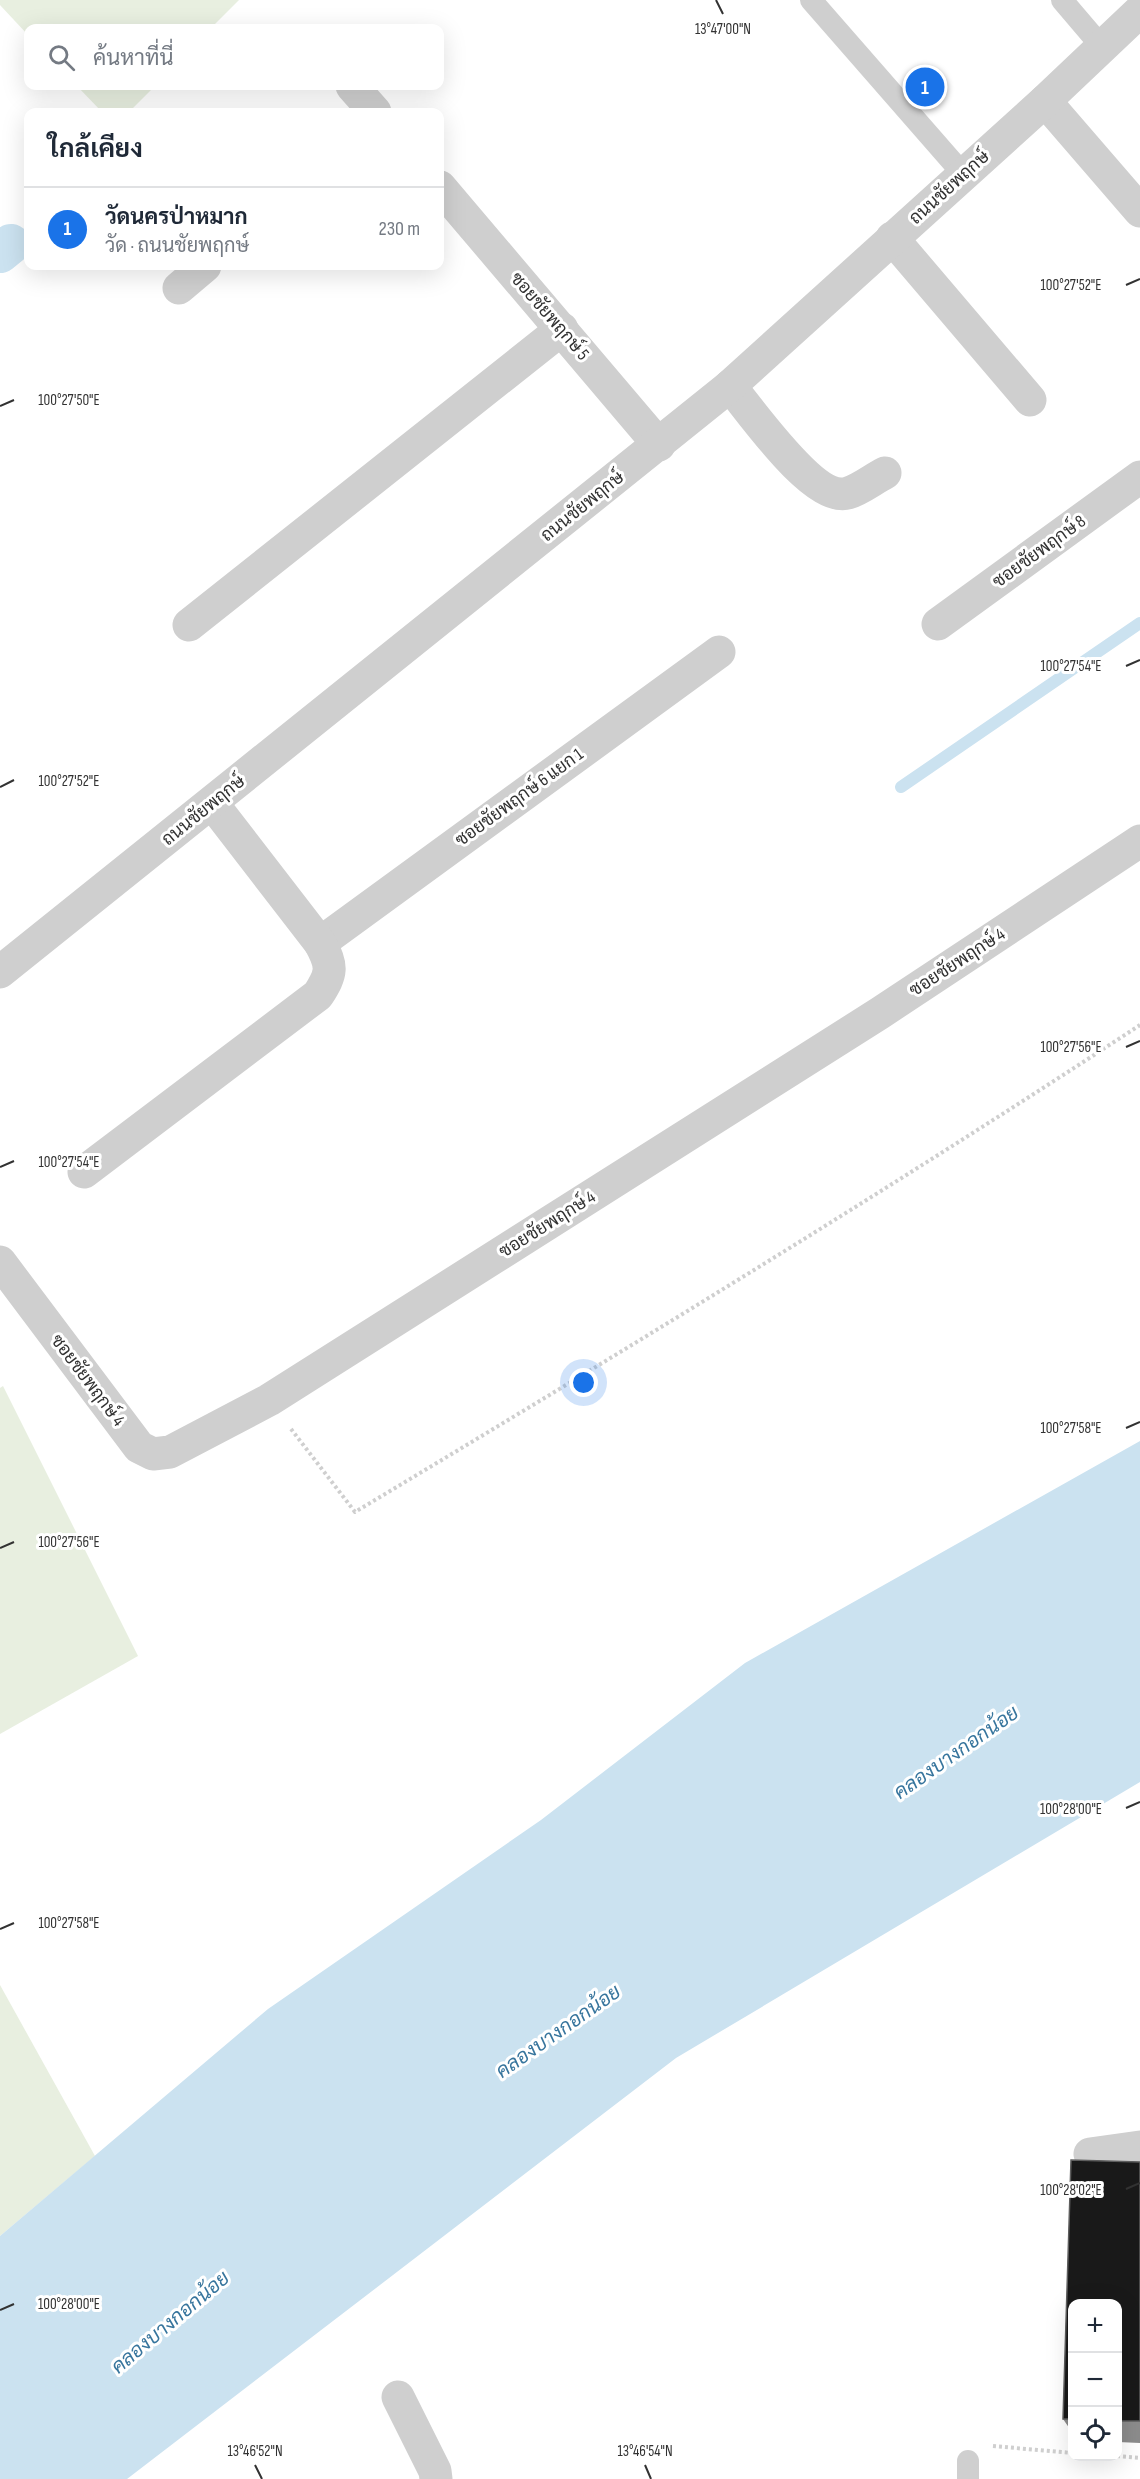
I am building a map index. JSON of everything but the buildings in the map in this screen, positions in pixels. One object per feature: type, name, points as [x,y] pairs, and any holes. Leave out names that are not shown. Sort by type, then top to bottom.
[{"type":"street","name":"ถนนชัยพฤกษ์","points":[[0,972],[730,386],[1045,101],[1140,11]]},
{"type":"street","points":[[356,90],[371,108]]},
{"type":"street","points":[[1045,101],[1140,212]]},
{"type":"street","name":"ซอยชัยพฤกษ์ 5","points":[[444,193],[659,445]]},
{"type":"street","points":[[891,238],[1030,400]]},
{"type":"street","points":[[179,288],[200,270]]},
{"type":"street","points":[[189,625],[562,329]]},
{"type":"street","points":[[730,386],[804,475],[829,493],[847,493],[885,473]]},
{"type":"street","name":"ซอยชัยพฤกษ์ 8","points":[[938,624],[1140,477]]},
{"type":"street","name":"ซอยชัยพฤกษ์ 6 แยก 1","points":[[320,943],[719,652]]},
{"type":"street","points":[[84,1172],[318,995],[329,976],[329,960],[320,943],[212,803]]},
{"type":"street","name":"ซอยชัยพฤกษ์ 4","points":[[0,1262],[139,1447],[153,1454],[170,1452],[269,1400],[870,1019],[1140,841]]},
{"type":"street","points":[[1090,2154],[1140,2147]]},
{"type":"street","points":[[398,2397],[435,2471],[436,2479]]},
{"type":"lane","points":[[811,0],[963,174]]},
{"type":"lane","points":[[1062,0],[1102,47]]},
{"type":"path","points":[[269,1400],[355,1512],[659,1330],[1007,1113],[1140,1025]]},
{"type":"path","points":[[1122,2457],[1140,2458]]},
{"type":"green space","points":[[0,0],[239,0],[215,24],[24,24],[24,31],[0,5]]},
{"type":"green space","points":[[81,90],[151,90],[133,108],[98,108]]},
{"type":"green space","points":[[3,1386],[138,1656],[0,1734],[0,1388]]},
{"type":"green space","points":[[0,1985],[95,2156],[0,2236]]},
{"type":"water","name":"คลองบางกอกน้อย","points":[[1140,1441],[1140,1782],[676,2058],[127,2479],[0,2479],[0,2236],[268,2009],[541,1820],[745,1663]]},
{"type":"waterway","points":[[0,253],[11,244]]},
{"type":"waterway","points":[[901,787],[1140,623]]},
{"type":"place","name":"วัดนครป่าหมาก","points":[[925,87]]}]
